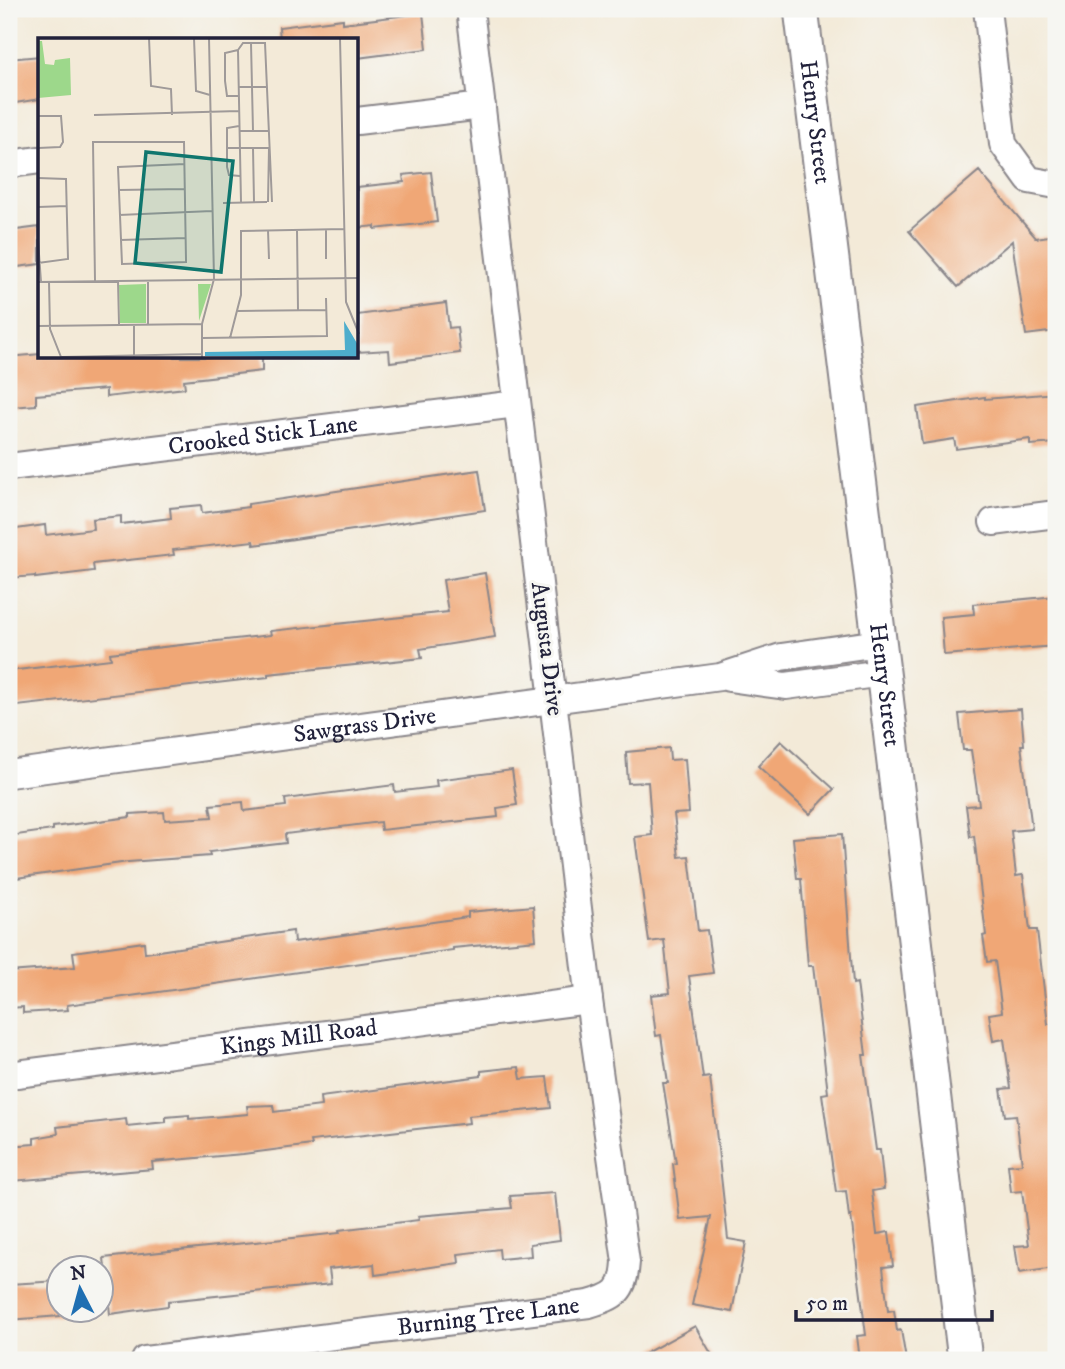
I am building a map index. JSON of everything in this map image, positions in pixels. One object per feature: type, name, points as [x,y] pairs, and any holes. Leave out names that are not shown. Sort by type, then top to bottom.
[{"type":"street","name":"Augusta Drive","points":[[470,9],[589,1000],[626,1262],[621,1287]]},
{"type":"street","name":"Henry Street","points":[[801,9],[965,1360]]},
{"type":"street","points":[[987,9],[1003,144],[1029,180],[1056,185]]},
{"type":"street","points":[[359,121],[481,106]]},
{"type":"street","points":[[9,164],[38,160]]},
{"type":"street","name":"Crooked Stick Lane","points":[[9,467],[517,404]]},
{"type":"street","points":[[993,522],[1056,514]]},
{"type":"street","name":"Sawgrass Drive","points":[[9,774],[720,677],[786,685],[881,658]]},
{"type":"street","name":"Kings Mill Road","points":[[9,1075],[589,1000]]},
{"type":"street","name":"Burning Tree Lane","points":[[145,1360],[589,1304],[606,1299],[621,1287]]},
{"type":"building","points":[[423,13],[427,49],[359,58],[359,38],[280,38],[279,27],[343,19],[343,23]]},
{"type":"building","points":[[38,56],[38,99],[9,104],[9,59]]},
{"type":"building","points":[[979,171],[1036,238],[1056,235],[1056,331],[1026,335],[1012,241],[958,287],[909,231]]},
{"type":"building","points":[[431,172],[437,222],[375,229],[375,226],[359,228],[359,187],[404,182],[403,175]]},
{"type":"building","points":[[38,227],[38,264],[9,268],[9,231]]},
{"type":"building","points":[[446,303],[449,328],[457,327],[460,353],[390,362],[389,350],[359,352],[359,315]]},
{"type":"building","points":[[38,354],[38,359],[262,359],[262,371],[184,380],[185,388],[106,397],[106,389],[36,395],[36,405],[11,407],[9,357]]},
{"type":"building","points":[[1056,393],[1056,443],[1030,445],[1030,439],[956,449],[954,439],[922,444],[917,407],[985,397]]},
{"type":"building","points":[[479,470],[485,510],[254,545],[253,541],[173,550],[174,555],[93,564],[94,571],[35,578],[9,578],[9,530],[45,525],[46,535],[93,529],[92,519],[121,516],[121,524],[171,518],[170,508],[201,505],[202,513]]},
{"type":"building","points":[[485,573],[495,637],[420,649],[422,658],[268,674],[268,677],[9,707],[9,671],[111,659],[110,653],[271,635],[270,631],[448,612],[443,580]]},
{"type":"building","points":[[1056,596],[1056,646],[944,655],[941,617],[974,614],[973,604]]},
{"type":"building","points":[[1021,709],[1024,745],[1021,745],[1032,829],[1011,831],[1016,876],[1023,875],[1030,930],[1037,930],[1048,1024],[1052,1024],[1056,1061],[1056,1268],[1019,1273],[1015,1246],[1029,1245],[1022,1191],[1011,1192],[1008,1165],[1022,1164],[1016,1115],[1005,1116],[1001,1089],[1011,1088],[1004,1039],[993,1041],[989,1014],[1002,1012],[995,961],[987,962],[983,936],[986,935],[974,836],[970,837],[966,806],[979,805],[971,750],[963,750],[959,714]]},
{"type":"building","points":[[781,741],[834,789],[810,814],[758,766]]},
{"type":"building","points":[[669,748],[670,760],[685,759],[689,813],[674,814],[679,857],[689,856],[698,931],[707,930],[713,973],[689,976],[703,1078],[710,1077],[728,1239],[746,1242],[732,1312],[692,1305],[711,1217],[680,1220],[673,1164],[676,1163],[663,1083],[668,1083],[661,1035],[656,1036],[651,995],[670,993],[664,940],[649,942],[635,837],[652,835],[648,782],[628,783],[626,752]]},
{"type":"building","points":[[512,770],[517,805],[497,808],[498,817],[381,830],[380,822],[285,834],[286,843],[209,852],[210,856],[128,862],[9,879],[9,836],[130,817],[130,814],[164,812],[165,820],[212,817],[210,805],[243,802],[244,811],[286,806],[285,799],[394,785],[395,792],[437,787],[436,780]]},
{"type":"building","points":[[842,834],[853,984],[857,983],[866,1055],[863,1055],[884,1189],[872,1191],[877,1234],[889,1232],[893,1266],[883,1267],[888,1311],[894,1310],[897,1331],[901,1330],[906,1360],[860,1360],[857,1336],[866,1335],[851,1216],[849,1217],[846,1191],[836,1192],[822,1094],[828,1093],[813,966],[808,966],[801,879],[797,879],[793,838]]},
{"type":"building","points":[[533,906],[536,940],[453,948],[67,1005],[68,1010],[23,1013],[23,1007],[9,1008],[9,972],[75,967],[73,952],[144,942],[145,953],[293,931],[294,942],[468,917],[468,912]]},
{"type":"building","points":[[519,1067],[521,1079],[547,1077],[551,1108],[468,1116],[469,1123],[311,1141],[312,1145],[152,1162],[153,1169],[12,1181],[9,1146],[34,1144],[34,1138],[58,1134],[57,1127],[126,1119],[127,1126],[166,1122],[166,1117],[189,1115],[189,1119],[248,1114],[247,1106],[273,1105],[274,1112],[321,1106],[320,1097],[481,1076],[481,1071]]},
{"type":"building","points":[[555,1193],[560,1240],[530,1244],[531,1256],[500,1259],[499,1249],[458,1254],[459,1263],[375,1275],[374,1264],[329,1269],[331,1284],[168,1301],[168,1306],[116,1313],[116,1257],[340,1233],[339,1230],[419,1220],[418,1216],[512,1208],[510,1196]]},
{"type":"building","points":[[46,1282],[46,1317],[9,1320],[9,1284]]},
{"type":"building","points":[[695,1326],[715,1360],[633,1360]]}]
